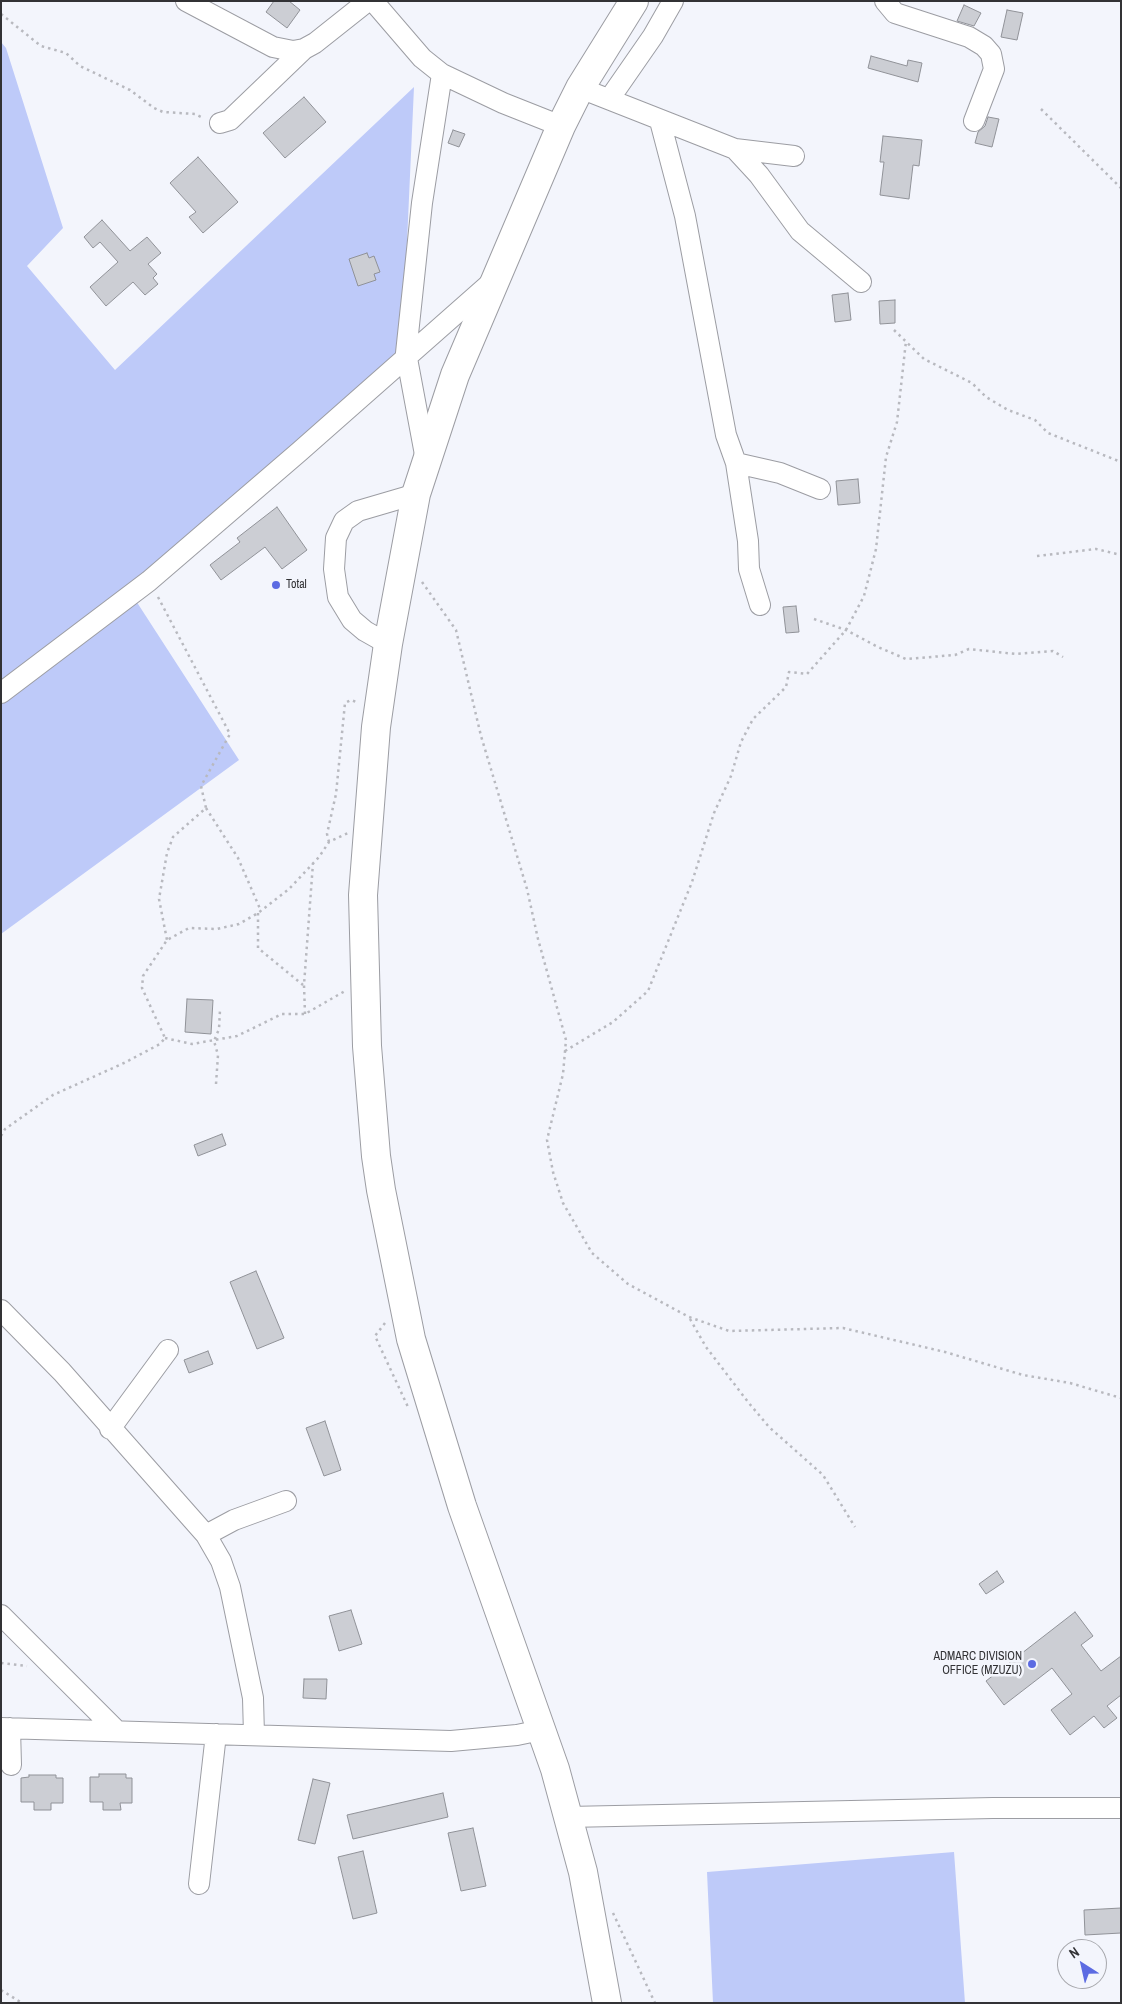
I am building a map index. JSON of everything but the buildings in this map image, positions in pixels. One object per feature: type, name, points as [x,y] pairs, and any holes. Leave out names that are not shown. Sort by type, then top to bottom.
[{"type":"highway","points":[[606,2003],[584,1872],[568,1817],[541,1730],[444,1450],[412,1339],[380,1190],[367,1046],[364,895],[376,727],[388,644],[416,494],[455,375],[561,126],[580,88],[634,1]]},
{"type":"street","points":[[186,1],[273,46],[293,51],[304,50]]},
{"type":"street","points":[[220,123],[230,120],[304,50],[368,1]]},
{"type":"street","points":[[372,1],[408,44],[442,74],[503,103],[561,126]]},
{"type":"street","points":[[610,98],[653,36],[673,1]]},
{"type":"street","points":[[885,1],[894,13],[969,37],[984,46],[991,54],[994,69],[974,121]]},
{"type":"street","points":[[427,463],[406,357],[422,204],[442,74]]},
{"type":"street","points":[[580,88],[610,98],[660,121],[735,149],[794,156]]},
{"type":"street","points":[[660,121],[685,216],[726,435],[736,464],[748,542],[749,569],[760,605]]},
{"type":"street","points":[[735,149],[759,175],[800,231],[861,282]]},
{"type":"street","points":[[1,693],[149,581],[499,275]]},
{"type":"street","points":[[736,464],[780,474],[820,489]]},
{"type":"street","points":[[388,644],[365,631],[352,620],[338,597],[334,569],[336,538],[344,521],[358,511],[416,494]]},
{"type":"street","points":[[1,1310],[62,1372],[110,1429],[206,1535],[221,1562],[230,1587],[253,1698],[254,1735]]},
{"type":"street","points":[[110,1429],[168,1350]]},
{"type":"street","points":[[206,1535],[234,1520],[286,1501]]},
{"type":"street","points":[[1,1615],[116,1731]]},
{"type":"street","points":[[11,1766],[5,1728],[452,1741],[517,1735],[541,1730]]},
{"type":"street","points":[[199,1884],[216,1734]]},
{"type":"street","points":[[568,1817],[993,1808],[1121,1808]]},
{"type":"path","points":[[1,14],[41,46],[66,53],[80,66],[130,90],[162,112],[195,114],[220,123]]},
{"type":"path","points":[[1041,109],[1121,188]]},
{"type":"path","points":[[894,330],[924,359],[972,383],[986,397],[1008,410],[1034,420],[1048,433],[1121,462]]},
{"type":"path","points":[[565,1051],[613,1022],[648,991],[692,882],[714,813],[731,776],[741,742],[753,719],[786,687],[789,672],[807,674],[846,630],[864,596],[876,549],[886,457],[897,422],[906,341]]},
{"type":"path","points":[[1037,556],[1096,549],[1121,555]]},
{"type":"path","points":[[404,557],[456,630],[481,736],[527,889],[538,939],[566,1040],[563,1074],[547,1140],[553,1172],[563,1203],[592,1253],[628,1284],[689,1318],[729,1331],[843,1328],[945,1352],[1023,1375],[1070,1384],[1121,1398]]},
{"type":"path","points":[[149,581],[230,734],[201,786],[206,808],[238,858],[259,912],[258,948],[276,965],[304,985]]},
{"type":"path","points":[[814,619],[846,630],[878,647],[906,658],[955,655],[969,649],[1016,654],[1053,651],[1063,657]]},
{"type":"path","points":[[329,842],[327,834],[336,794],[347,701],[360,704],[362,712],[370,717],[376,727]]},
{"type":"path","points":[[167,940],[159,899],[168,853],[173,837],[206,808]]},
{"type":"path","points":[[165,1038],[142,988],[143,976],[157,958],[167,940],[189,928],[224,927],[239,924],[259,912],[289,889],[329,842],[353,831],[368,819]]},
{"type":"path","points":[[305,1014],[304,985],[313,863]]},
{"type":"path","points":[[165,1038],[192,1044],[237,1036],[282,1014],[305,1014],[347,990]]},
{"type":"path","points":[[216,1084],[218,1055],[214,1041],[218,1029],[220,1010]]},
{"type":"path","points":[[1,1136],[5,1129],[53,1094],[124,1063],[160,1044],[165,1038]]},
{"type":"path","points":[[689,1318],[706,1347],[733,1385],[769,1427],[823,1475],[855,1527]]},
{"type":"path","points":[[611,1908],[655,2003]]},
{"type":"path","points":[[1,1990],[22,2003]]},
{"type":"shaded area","points":[[1,42],[6,48],[63,228],[27,266],[115,370],[414,87],[402,353],[129,590],[239,760],[1,934]]},
{"type":"shaded area","points":[[954,1852],[965,2003],[713,2003],[707,1872]]},
{"type":"place","name":"Total","points":[[276,585]]},
{"type":"place","name":"ADMARC DIVISION OFFICE (MZUZU)","points":[[1032,1664]]}]
